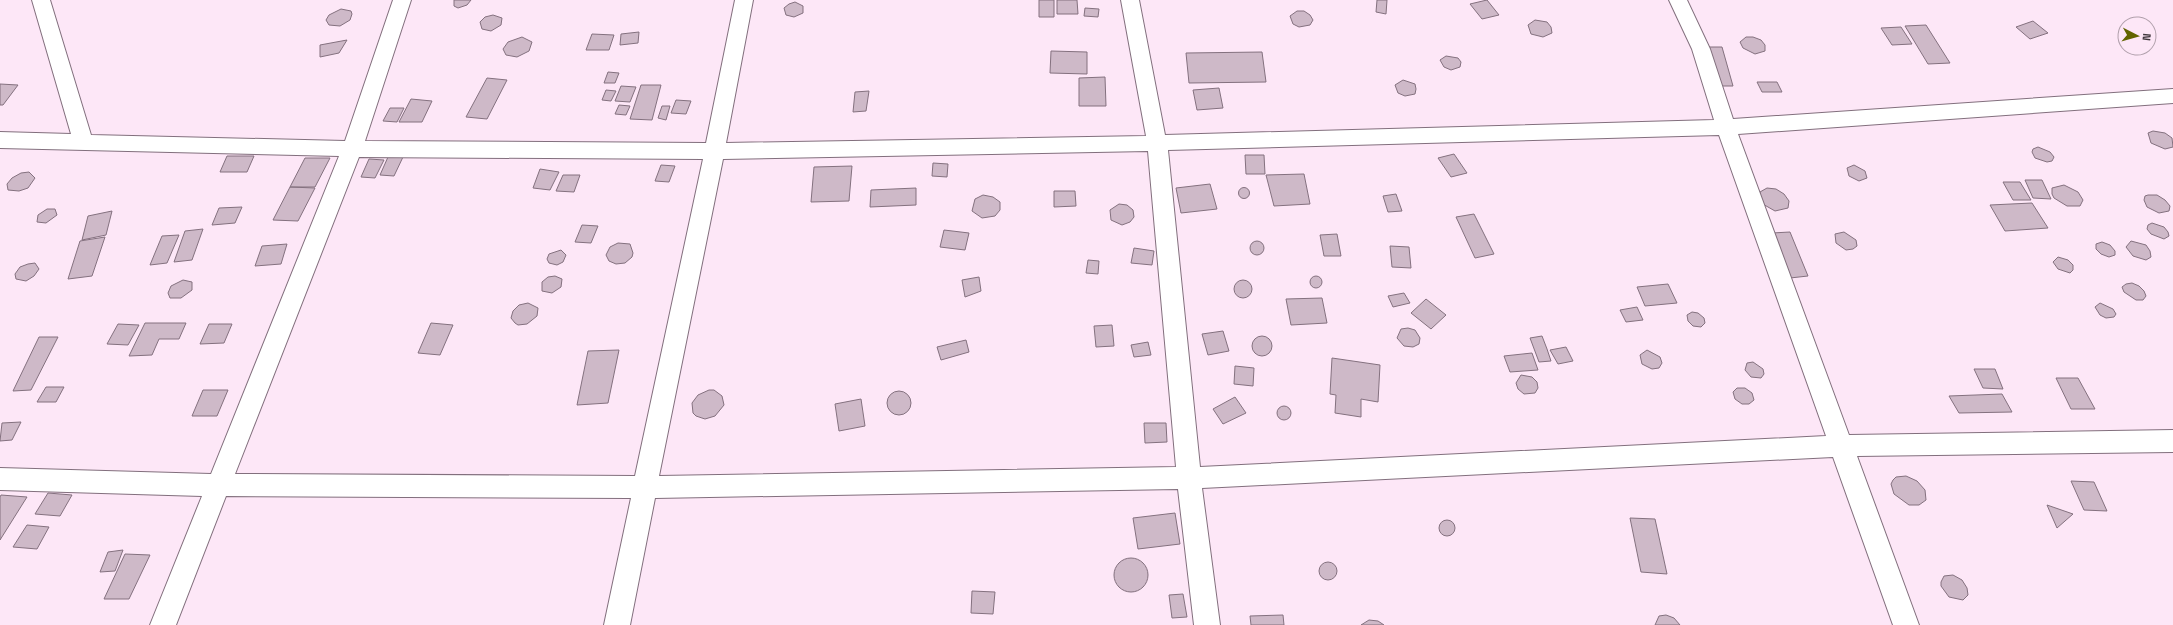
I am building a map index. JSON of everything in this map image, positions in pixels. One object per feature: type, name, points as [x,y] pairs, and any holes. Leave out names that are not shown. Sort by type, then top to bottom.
[{"type":"street","points":[[41,0],[84,143]]},
{"type":"street","points":[[163,625],[352,149],[402,0]]},
{"type":"street","points":[[617,625],[644,487],[716,151],[744,0]]},
{"type":"street","points":[[1130,0],[1157,143],[1189,478],[1207,625]]},
{"type":"street","points":[[1678,0],[1701,49],[1726,127],[1843,446],[1906,625]]},
{"type":"street","points":[[0,140],[352,149],[716,151],[1157,143],[1726,127],[2173,96]]},
{"type":"street","points":[[0,479],[218,485],[644,487],[1189,478],[1843,446],[2173,441]]},
{"type":"building","points":[[454,0],[471,0],[467,5],[458,8],[454,6]]},
{"type":"building","points":[[1039,0],[1054,0],[1054,17],[1039,17]]},
{"type":"building","points":[[1057,0],[1077,0],[1078,14],[1057,14]]},
{"type":"building","points":[[1377,0],[1387,0],[1386,14],[1376,12]]},
{"type":"building","points":[[1487,0],[1499,15],[1482,19],[1470,4]]},
{"type":"building","points":[[795,2],[803,6],[803,13],[794,17],[786,15],[784,8]]},
{"type":"building","points":[[1085,8],[1099,9],[1098,17],[1084,16]]},
{"type":"building","points":[[341,9],[351,11],[352,14],[350,20],[340,26],[329,25],[326,20],[329,15]]},
{"type":"building","points":[[1297,11],[1304,11],[1310,15],[1313,20],[1310,25],[1299,27],[1293,24],[1290,16]]},
{"type":"building","points":[[493,15],[502,18],[501,25],[491,31],[482,29],[480,22],[485,17]]},
{"type":"building","points":[[1535,20],[1547,22],[1551,27],[1552,33],[1543,37],[1531,34],[1528,25]]},
{"type":"building","points":[[2033,21],[2048,33],[2030,39],[2016,27]]},
{"type":"building","points":[[1926,25],[1950,63],[1928,64],[1905,26]]},
{"type":"building","points":[[1901,27],[1912,44],[1892,45],[1881,28]]},
{"type":"building","points":[[639,32],[638,43],[620,45],[621,34]]},
{"type":"building","points":[[592,34],[614,35],[609,50],[586,50]]},
{"type":"building","points":[[522,37],[532,42],[529,51],[517,57],[506,55],[503,49],[508,42]]},
{"type":"building","points":[[1746,37],[1753,37],[1761,40],[1765,45],[1765,51],[1755,54],[1743,48],[1740,42]]},
{"type":"building","points":[[347,40],[339,53],[320,57],[320,45]]},
{"type":"building","points":[[1706,47],[1722,47],[1733,86],[1720,86]]},
{"type":"building","points":[[1051,51],[1087,52],[1087,74],[1050,73]]},
{"type":"building","points":[[1262,52],[1266,82],[1189,83],[1186,53]]},
{"type":"building","points":[[1446,56],[1458,58],[1461,62],[1460,67],[1451,70],[1444,67],[1440,60]]},
{"type":"building","points":[[608,72],[619,73],[615,83],[604,83]]},
{"type":"building","points":[[1105,77],[1106,106],[1079,106],[1079,78]]},
{"type":"building","points":[[487,78],[507,80],[487,119],[466,117]]},
{"type":"building","points":[[1403,80],[1415,84],[1415,94],[1405,96],[1398,93],[1395,85]]},
{"type":"building","points":[[1757,82],[1777,82],[1782,92],[1762,92]]},
{"type":"building","points":[[0,84],[18,85],[3,105],[0,105]]},
{"type":"building","points":[[641,85],[661,85],[652,120],[630,119]]},
{"type":"building","points":[[621,86],[636,87],[630,102],[615,101]]},
{"type":"building","points":[[1219,88],[1223,108],[1197,110],[1193,90]]},
{"type":"building","points":[[606,90],[616,91],[611,101],[602,100]]},
{"type":"building","points":[[869,91],[866,111],[853,112],[855,92]]},
{"type":"building","points":[[411,99],[432,101],[422,122],[399,122]]},
{"type":"building","points":[[676,100],[691,101],[686,114],[671,113]]},
{"type":"building","points":[[619,105],[630,106],[626,115],[615,114]]},
{"type":"building","points":[[662,106],[670,106],[666,120],[658,118]]},
{"type":"building","points":[[390,108],[404,108],[397,122],[383,121]]},
{"type":"building","points":[[2153,131],[2165,133],[2172,138],[2173,147],[2165,149],[2151,143],[2148,133]]},
{"type":"building","points":[[2038,147],[2050,152],[2054,157],[2052,161],[2047,162],[2035,158],[2032,152],[2033,149]]},
{"type":"building","points":[[1454,154],[1467,173],[1451,177],[1438,158]]},
{"type":"building","points":[[1245,155],[1264,155],[1265,174],[1246,174]]},
{"type":"building","points":[[227,156],[254,156],[247,172],[220,172]]},
{"type":"building","points":[[388,157],[403,157],[394,176],[380,175]]},
{"type":"building","points":[[305,158],[330,158],[315,187],[290,187]]},
{"type":"building","points":[[369,159],[384,160],[375,178],[361,177]]},
{"type":"building","points":[[933,163],[948,164],[947,177],[932,176]]},
{"type":"building","points":[[661,165],[675,166],[669,182],[655,181]]},
{"type":"building","points":[[1854,165],[1865,171],[1867,178],[1859,181],[1849,176],[1847,168]]},
{"type":"building","points":[[852,166],[849,201],[811,202],[814,167]]},
{"type":"building","points":[[540,169],[559,172],[550,190],[533,188]]},
{"type":"building","points":[[29,172],[35,178],[28,188],[19,191],[8,190],[7,184],[12,178],[21,173]]},
{"type":"building","points":[[1304,174],[1310,204],[1274,206],[1266,175]]},
{"type":"building","points":[[563,175],[580,175],[574,192],[556,191]]},
{"type":"building","points":[[2025,180],[2042,180],[2051,199],[2033,198]]},
{"type":"building","points":[[2003,182],[2020,182],[2031,200],[2013,200]]},
{"type":"building","points":[[1210,184],[1217,209],[1181,213],[1176,188]]},
{"type":"building","points":[[2064,185],[2078,192],[2083,200],[2080,206],[2067,206],[2054,198],[2052,188]]},
{"type":"building","points":[[290,187],[315,188],[298,221],[273,220]]},
{"type":"building","points":[[1244,187],[1248,189],[1250,193],[1248,197],[1244,199],[1240,197],[1238,193],[1240,189]]},
{"type":"building","points":[[916,188],[916,205],[870,207],[871,190]]},
{"type":"building","points":[[1767,188],[1776,189],[1784,194],[1789,201],[1788,208],[1775,211],[1761,203],[1760,192]]},
{"type":"building","points":[[1054,191],[1075,191],[1076,206],[1054,207]]},
{"type":"building","points":[[1396,194],[1402,211],[1388,212],[1383,196]]},
{"type":"building","points":[[983,195],[993,197],[1000,202],[1000,210],[995,216],[982,218],[972,211],[975,199]]},
{"type":"building","points":[[2157,195],[2165,200],[2170,206],[2169,211],[2159,213],[2147,207],[2144,200],[2145,196]]},
{"type":"building","points":[[2032,203],[2048,228],[2005,231],[1990,205]]},
{"type":"building","points":[[1119,204],[1127,205],[1133,210],[1134,217],[1130,222],[1122,225],[1111,220],[1110,210]]},
{"type":"building","points":[[242,207],[235,223],[212,225],[219,208]]},
{"type":"building","points":[[47,209],[55,209],[57,215],[46,223],[37,222],[38,215]]},
{"type":"building","points":[[112,211],[106,235],[82,240],[88,216]]},
{"type":"building","points":[[1474,214],[1494,254],[1475,258],[1456,217]]},
{"type":"building","points":[[2152,223],[2164,227],[2169,236],[2164,239],[2151,234],[2147,229],[2148,225]]},
{"type":"building","points":[[582,225],[598,226],[591,243],[575,242]]},
{"type":"building","points":[[203,229],[192,260],[174,262],[185,231]]},
{"type":"building","points":[[944,230],[969,233],[965,250],[940,247]]},
{"type":"building","points":[[1790,232],[1808,276],[1790,278],[1772,233]]},
{"type":"building","points":[[1844,232],[1856,240],[1857,246],[1853,249],[1846,250],[1836,243],[1835,234]]},
{"type":"building","points":[[1337,234],[1341,256],[1324,256],[1320,235]]},
{"type":"building","points":[[179,235],[167,263],[150,265],[162,236]]},
{"type":"building","points":[[105,237],[92,276],[68,279],[80,241]]},
{"type":"building","points":[[1254,241],[1260,241],[1264,245],[1264,251],[1260,255],[1254,255],[1250,251],[1250,245]]},
{"type":"building","points":[[2131,241],[2146,245],[2150,251],[2151,257],[2146,260],[2133,256],[2126,247]]},
{"type":"building","points":[[2102,242],[2110,245],[2115,251],[2115,255],[2109,257],[2101,254],[2096,249],[2096,244]]},
{"type":"building","points":[[618,243],[630,244],[633,253],[632,257],[625,263],[616,264],[609,261],[606,255],[610,247]]},
{"type":"building","points":[[287,244],[281,264],[255,266],[262,246]]},
{"type":"building","points":[[1390,246],[1409,247],[1411,268],[1392,267]]},
{"type":"building","points":[[1134,248],[1154,251],[1152,265],[1131,263]]},
{"type":"building","points":[[561,250],[566,255],[563,262],[557,265],[549,263],[547,259],[549,254]]},
{"type":"building","points":[[2058,257],[2068,260],[2073,265],[2073,270],[2070,273],[2058,269],[2053,262]]},
{"type":"building","points":[[1088,260],[1099,261],[1098,274],[1086,273]]},
{"type":"building","points":[[35,263],[39,269],[34,276],[26,281],[16,279],[15,274],[20,267]]},
{"type":"building","points":[[555,276],[562,279],[561,287],[552,293],[542,291],[542,282],[548,277]]},
{"type":"building","points":[[1318,276],[1321,277],[1321,287],[1314,288],[1311,287],[1310,280],[1311,277]]},
{"type":"building","points":[[979,277],[981,291],[965,297],[962,280]]},
{"type":"building","points":[[183,280],[192,282],[192,290],[181,298],[170,298],[168,293],[171,286]]},
{"type":"building","points":[[1239,280],[1247,280],[1252,285],[1250,296],[1247,298],[1239,298],[1234,293],[1234,285]]},
{"type":"building","points":[[2132,283],[2139,286],[2144,291],[2146,296],[2143,300],[2136,300],[2124,292],[2122,287],[2126,284]]},
{"type":"building","points":[[1668,284],[1677,303],[1645,306],[1637,287]]},
{"type":"building","points":[[1404,293],[1410,303],[1393,307],[1388,296]]},
{"type":"building","points":[[1322,298],[1327,323],[1291,325],[1286,299]]},
{"type":"building","points":[[1426,299],[1446,315],[1431,329],[1411,313]]},
{"type":"building","points":[[528,303],[538,308],[537,316],[527,324],[518,325],[511,318],[513,311],[519,305]]},
{"type":"building","points":[[2100,303],[2113,309],[2116,314],[2114,317],[2106,318],[2100,315],[2095,307]]},
{"type":"building","points":[[1637,307],[1643,320],[1626,322],[1620,310]]},
{"type":"building","points":[[1692,312],[1698,313],[1704,318],[1705,323],[1701,327],[1693,326],[1688,321],[1687,315]]},
{"type":"building","points":[[145,323],[186,323],[179,339],[159,339],[152,355],[129,356]]},
{"type":"building","points":[[431,323],[453,325],[440,355],[418,353]]},
{"type":"building","points":[[118,324],[139,325],[128,345],[107,344]]},
{"type":"building","points":[[209,324],[232,324],[224,343],[200,344]]},
{"type":"building","points":[[1112,325],[1114,346],[1096,347],[1094,326]]},
{"type":"building","points":[[1408,328],[1415,330],[1420,338],[1419,344],[1413,347],[1404,346],[1397,338],[1401,329]]},
{"type":"building","points":[[1223,331],[1229,351],[1208,355],[1202,334]]},
{"type":"building","points":[[1262,336],[1269,339],[1272,346],[1269,353],[1262,356],[1255,353],[1252,346],[1255,339]]},
{"type":"building","points":[[1542,336],[1551,361],[1539,362],[1530,338]]},
{"type":"building","points":[[39,337],[58,337],[31,390],[13,391]]},
{"type":"building","points":[[966,340],[969,352],[941,360],[937,347]]},
{"type":"building","points":[[1148,342],[1151,355],[1134,357],[1131,345]]},
{"type":"building","points":[[1566,347],[1573,361],[1558,364],[1550,350]]},
{"type":"building","points":[[619,350],[608,403],[577,405],[588,351]]},
{"type":"building","points":[[1647,350],[1660,357],[1662,363],[1659,368],[1652,369],[1642,364],[1640,355]]},
{"type":"building","points":[[1532,353],[1538,370],[1510,372],[1504,356]]},
{"type":"building","points":[[1332,358],[1380,365],[1378,402],[1361,399],[1361,417],[1335,413],[1336,395],[1330,394]]},
{"type":"building","points":[[1753,362],[1763,369],[1764,374],[1761,378],[1751,377],[1745,370],[1747,363]]},
{"type":"building","points":[[1235,366],[1254,368],[1253,386],[1234,384]]},
{"type":"building","points":[[1974,369],[1995,369],[2003,389],[1983,388]]},
{"type":"building","points":[[1521,375],[1532,377],[1537,382],[1538,388],[1535,393],[1524,394],[1518,389],[1516,383]]},
{"type":"building","points":[[2056,378],[2078,378],[2095,409],[2071,409]]},
{"type":"building","points":[[46,387],[64,387],[56,402],[37,402]]},
{"type":"building","points":[[1737,388],[1745,388],[1752,393],[1754,400],[1749,404],[1742,404],[1735,399],[1733,392]]},
{"type":"building","points":[[203,390],[228,390],[217,416],[192,416]]},
{"type":"building","points":[[709,390],[714,390],[722,396],[724,405],[715,416],[705,419],[696,416],[693,413],[692,403],[698,395]]},
{"type":"building","points":[[899,391],[907,395],[911,403],[907,411],[899,415],[891,411],[887,403],[891,395]]},
{"type":"building","points":[[2002,394],[2012,412],[1959,413],[1949,396]]},
{"type":"building","points":[[1235,397],[1246,413],[1223,424],[1213,409]]},
{"type":"building","points":[[861,399],[865,426],[839,431],[835,404]]},
{"type":"building","points":[[1281,406],[1287,406],[1291,410],[1291,416],[1287,420],[1281,420],[1277,416],[1277,410]]},
{"type":"building","points":[[21,422],[12,440],[0,441],[2,423]]},
{"type":"building","points":[[1144,423],[1166,423],[1167,442],[1145,443]]},
{"type":"building","points":[[1906,476],[1917,481],[1925,490],[1926,500],[1919,505],[1909,505],[1894,494],[1891,484],[1893,480],[1896,477]]},
{"type":"building","points":[[2071,481],[2094,482],[2107,511],[2084,510]]},
{"type":"building","points":[[48,493],[72,495],[60,516],[35,514]]},
{"type":"building","points":[[1,495],[27,497],[0,540],[0,497]]},
{"type":"building","points":[[2047,505],[2073,514],[2057,528]]},
{"type":"building","points":[[1175,513],[1180,544],[1138,549],[1133,518]]},
{"type":"building","points":[[1630,518],[1655,519],[1667,574],[1641,572]]},
{"type":"building","points":[[1444,520],[1450,520],[1455,525],[1453,534],[1450,536],[1444,536],[1439,531],[1439,525]]},
{"type":"building","points":[[27,525],[49,527],[37,549],[13,547]]},
{"type":"building","points":[[123,550],[115,571],[100,572],[108,552]]},
{"type":"building","points":[[125,554],[150,555],[129,599],[104,599]]},
{"type":"building","points":[[1128,558],[1134,558],[1138,559],[1145,565],[1148,575],[1147,582],[1141,589],[1134,592],[1128,592],[1124,591],[1117,585],[1114,578],[1114,572],[1115,568],[1121,561]]},
{"type":"building","points":[[1324,562],[1332,562],[1337,567],[1335,578],[1332,580],[1324,580],[1319,575],[1319,567]]},
{"type":"building","points":[[1953,575],[1962,580],[1967,588],[1968,595],[1963,600],[1949,597],[1941,586],[1944,576]]},
{"type":"building","points":[[972,591],[995,592],[993,614],[971,613]]},
{"type":"building","points":[[1183,594],[1187,617],[1172,618],[1169,595]]},
{"type":"building","points":[[1283,615],[1284,625],[1251,625],[1250,616]]},
{"type":"building","points":[[1666,615],[1674,618],[1680,625],[1655,625],[1659,616]]},
{"type":"building","points":[[1369,620],[1378,621],[1384,625],[1361,625]]}]
